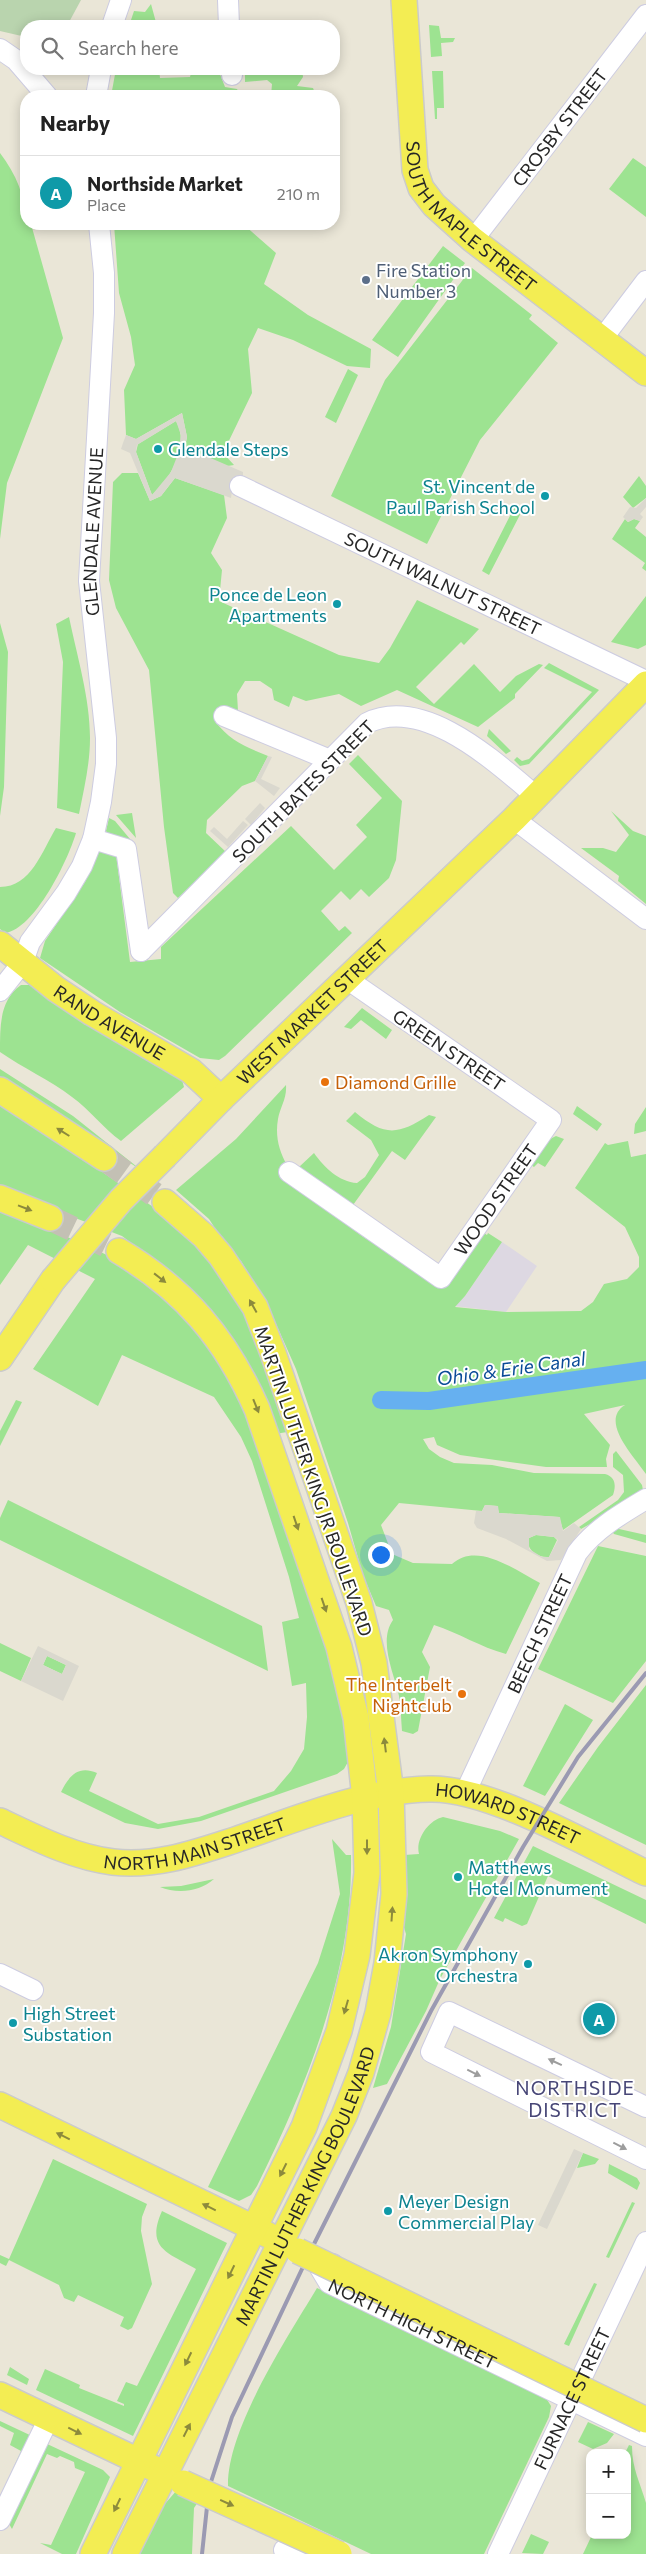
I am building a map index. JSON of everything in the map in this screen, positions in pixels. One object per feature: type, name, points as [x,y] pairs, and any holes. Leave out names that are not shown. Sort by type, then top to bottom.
[{"type":"main road","name":"SOUTH MAPLE STREET","points":[[404,0],[415,170],[421,188],[434,206],[473,240],[646,373]]},
{"type":"main road","name":"WEST MARKET STREET","points":[[0,1358],[53,1280],[121,1200],[221,1099],[514,819],[646,682]]},
{"type":"main road","name":"RAND AVENUE","points":[[0,944],[92,1014],[191,1071],[221,1099]]},
{"type":"main road","points":[[0,1090],[104,1158]]},
{"type":"main road","points":[[0,1198],[50,1218]]},
{"type":"main road","name":"MARTIN LUTHER KING JR BOULEVARD","points":[[165,1202],[204,1236],[221,1256],[255,1307],[273,1353],[359,1603],[374,1664],[391,1793]]},
{"type":"main road","name":"MARTIN LUTHER KING JR BOULEVARD","points":[[119,1251],[146,1267],[180,1293],[205,1321],[246,1383],[257,1409],[339,1647],[356,1718],[365,1798]]},
{"type":"main road","name":"HOWARD STREET","points":[[391,1793],[430,1789],[464,1793],[522,1814],[646,1873]]},
{"type":"main road","name":"NORTH MAIN STREET","points":[[0,1821],[76,1854],[112,1862],[148,1862],[190,1854],[365,1798],[391,1793]]},
{"type":"main road","name":"MARTIN LUTHER KING BOULEVARD","points":[[125,2554],[174,2478],[290,2246],[344,2116],[371,2043],[391,1932],[394,1894],[391,1793]]},
{"type":"main road","name":"MARTIN LUTHER KING BOULEVARD","points":[[93,2554],[304,2127],[339,2031],[350,1993],[367,1873],[365,1798]]},
{"type":"main road","points":[[0,2106],[646,2420]]},
{"type":"main road","points":[[0,2395],[340,2554]]},
{"type":"street","points":[[114,20],[121,0]]},
{"type":"street","points":[[228,0],[229,20]]},
{"type":"street","name":"CROSBY STREET","points":[[473,240],[646,15]]},
{"type":"street","points":[[0,49],[20,65]]},
{"type":"street","points":[[29,75],[42,90]]},
{"type":"street","points":[[97,90],[100,75]]},
{"type":"street","name":"GLENDALE AVENUE","points":[[0,991],[23,962],[30,942],[78,873],[93,839],[101,802],[106,756],[104,712],[88,581],[104,313],[104,273],[100,230]]},
{"type":"street","points":[[602,339],[646,281]]},
{"type":"street","name":"SOUTH WALNUT STREET","points":[[240,486],[646,682]]},
{"type":"street","points":[[224,716],[330,760]]},
{"type":"street","name":"SOUTH BATES STREET","points":[[93,839],[126,849],[141,952],[367,723],[380,716],[408,717],[438,728],[482,751],[536,796]]},
{"type":"street","points":[[514,819],[646,919]]},
{"type":"street","name":"GREEN STREET","points":[[346,979],[551,1120]]},
{"type":"street","name":"WOOD STREET","points":[[289,1172],[441,1278],[551,1120]]},
{"type":"street","name":"BEECH STREET","points":[[464,1793],[577,1553],[586,1541],[612,1519],[646,1498]]},
{"type":"street","points":[[0,1974],[33,1990]]},
{"type":"street","points":[[646,2107],[450,2012],[431,2052],[646,2159]]},
{"type":"street","name":"FURNACE STREET","points":[[498,2554],[646,2242]]},
{"type":"street","name":"NORTH HIGH STREET","points":[[646,2411],[582,2378],[336,2263],[320,2268],[329,2283],[646,2436]]},
{"type":"street","points":[[0,2520],[49,2418]]},
{"type":"shaded area","name":"Glendale Steps","points":[[182,413],[187,437],[185,447],[243,472],[243,477],[232,491],[231,498],[175,478],[161,496],[150,501],[130,453],[121,449],[126,435],[136,439]],"holes":[[[176,421],[181,435],[178,454],[171,472],[152,495],[136,452],[137,445]]]},
{"type":"shaded area","points":[[646,498],[646,507],[640,514],[643,517],[640,521],[634,519],[628,522],[623,517],[630,507],[636,508]]},
{"type":"shaded area","points":[[268,756],[272,757],[261,779],[280,788],[274,796],[255,781]]},
{"type":"shaded area","points":[[260,803],[265,808],[251,825],[245,819]]},
{"type":"shaded area","points":[[243,821],[248,825],[228,847],[210,831],[214,827],[227,839]]},
{"type":"shaded area","points":[[502,1242],[537,1266],[506,1312],[454,1306],[465,1296]]},
{"type":"shaded area","points":[[485,1505],[498,1506],[499,1513],[560,1517],[563,1531],[574,1523],[581,1529],[561,1560],[547,1561],[506,1539],[477,1528],[474,1523],[476,1511],[482,1511]],"holes":[[[536,1535],[554,1537],[558,1540],[549,1557],[542,1557],[529,1549],[529,1538]]]},
{"type":"shaded area","points":[[38,1646],[79,1666],[63,1701],[21,1681]],"holes":[[[47,1656],[66,1665],[62,1674],[43,1665]]]},
{"type":"shaded area","points":[[574,2149],[583,2153],[547,2229],[538,2225]]},
{"type":"green space","points":[[0,0],[81,0],[70,20],[20,20],[20,36],[0,31]]},
{"type":"green space","points":[[151,4],[155,20],[131,20],[134,11],[145,12]]},
{"type":"green space","points":[[429,25],[439,26],[441,38],[455,38],[453,42],[441,43],[442,56],[431,57]]},
{"type":"green space","points":[[432,71],[443,71],[444,108],[437,108],[437,119],[435,119]]},
{"type":"green space","points":[[115,75],[160,75],[160,78],[220,75],[225,87],[238,90],[112,90]]},
{"type":"green space","points":[[245,75],[303,75],[297,86],[313,88],[314,90],[272,90],[272,84],[267,80],[245,82]]},
{"type":"green space","points":[[0,153],[11,169],[19,186],[20,230],[33,230],[63,338],[7,483],[0,539]]},
{"type":"green space","points":[[633,158],[646,167],[646,217],[609,189]]},
{"type":"green space","points":[[114,230],[250,230],[276,253],[264,284],[308,315],[371,349],[370,368],[347,366],[293,340],[258,328],[248,349],[252,393],[223,453],[234,465],[214,468],[185,447],[187,437],[182,413],[136,439],[126,435],[124,390],[135,365],[131,337],[119,293]]},
{"type":"green space","points":[[443,246],[465,263],[398,357],[372,340]]},
{"type":"green space","points":[[472,268],[532,315],[529,319],[558,343],[480,440],[427,544],[331,496],[385,380]]},
{"type":"green space","points":[[348,369],[358,375],[336,423],[325,417]]},
{"type":"green space","points":[[176,421],[180,431],[180,451],[172,471],[152,495],[136,452],[138,444]]},
{"type":"green space","points":[[122,473],[138,473],[150,501],[161,496],[175,478],[224,495],[227,518],[211,553],[222,570],[219,601],[339,655],[379,663],[390,648],[417,600],[479,629],[464,645],[461,642],[416,687],[434,704],[474,664],[500,692],[516,676],[539,664],[543,665],[515,694],[515,698],[478,727],[397,690],[361,706],[339,694],[306,701],[293,696],[289,707],[274,700],[272,689],[260,681],[245,681],[237,694],[238,711],[219,707],[214,720],[238,742],[268,756],[255,781],[242,786],[207,820],[206,833],[226,852],[178,898],[173,893],[164,827],[149,670],[116,608],[109,580],[113,482]]},
{"type":"green space","points":[[639,476],[646,486],[646,498],[633,508],[623,497]]},
{"type":"green space","points":[[525,505],[489,575],[482,571],[515,506]]},
{"type":"green space","points":[[625,519],[628,522],[634,519],[640,521],[635,528],[646,537],[646,571],[642,568],[645,563],[612,539]]},
{"type":"green space","points":[[646,596],[646,645],[638,649],[611,642]]},
{"type":"green space","points":[[69,617],[88,708],[90,738],[89,757],[79,814],[57,808],[63,662],[56,624]]},
{"type":"green space","points":[[0,623],[8,652],[4,787],[0,816]]},
{"type":"green space","points":[[549,663],[599,690],[529,764],[520,766],[514,760],[517,757],[522,761],[529,759],[592,692],[544,668]]},
{"type":"green space","points":[[489,729],[511,751],[506,754],[487,736]]},
{"type":"green space","points":[[358,755],[402,801],[396,860],[389,878],[369,897],[361,889],[350,900],[341,891],[321,911],[339,931],[345,926],[352,933],[219,1060],[200,1058],[120,1012],[40,958],[45,941],[85,882],[100,849],[116,854],[130,962],[161,959],[161,947],[291,826],[334,870],[367,837],[356,825],[382,798],[349,764]]},
{"type":"green space","points":[[611,811],[633,831],[646,836],[646,904],[618,881],[619,876],[581,848],[603,848],[616,852],[629,835]]},
{"type":"green space","points":[[132,813],[136,838],[116,815]]},
{"type":"green space","points":[[109,818],[115,821],[130,839],[128,841],[108,835],[106,831]]},
{"type":"green space","points":[[56,828],[76,833],[66,859],[39,907],[16,929],[5,933],[0,929],[0,887],[20,881],[28,874]]},
{"type":"green space","points":[[21,985],[30,985],[38,989],[184,1079],[182,1080],[184,1087],[121,1141],[72,1097],[0,1052],[1,1022],[5,1005],[14,991]]},
{"type":"green space","points":[[362,1008],[392,1030],[386,1039],[361,1020],[351,1029],[344,1027]]},
{"type":"green space","points":[[0,1069],[73,1116],[141,1170],[0,1079]]},
{"type":"green space","points":[[286,1085],[277,1125],[278,1143],[287,1165],[283,1177],[362,1236],[437,1284],[484,1233],[487,1235],[488,1233],[502,1242],[465,1296],[455,1307],[506,1312],[581,1311],[593,1302],[604,1284],[627,1279],[639,1267],[639,1257],[625,1227],[575,1188],[605,1143],[608,1145],[628,1141],[631,1157],[646,1154],[646,1474],[621,1439],[617,1429],[616,1420],[618,1412],[625,1405],[584,1414],[610,1445],[606,1459],[607,1467],[546,1467],[460,1455],[437,1445],[434,1437],[423,1439],[429,1449],[440,1457],[454,1463],[492,1465],[534,1473],[605,1474],[611,1477],[615,1488],[613,1495],[563,1530],[559,1517],[499,1513],[497,1506],[485,1505],[482,1511],[399,1503],[381,1525],[392,1554],[413,1563],[452,1564],[462,1558],[473,1555],[484,1556],[508,1565],[540,1583],[506,1654],[487,1648],[434,1625],[422,1652],[430,1667],[418,1731],[413,1734],[402,1731],[399,1696],[388,1657],[387,1638],[393,1620],[389,1610],[376,1606],[363,1575],[348,1523],[296,1369],[269,1308],[241,1261],[228,1248],[209,1219],[176,1190],[236,1139]]},
{"type":"green space","points":[[0,1102],[178,1224],[212,1260],[240,1303],[265,1357],[287,1432],[275,1434],[164,1268],[122,1236],[0,1189]]},
{"type":"green space","points":[[577,1106],[602,1124],[597,1131],[573,1114]]},
{"type":"green space","points":[[646,1107],[646,1131],[634,1134],[635,1124]]},
{"type":"green space","points":[[355,1112],[375,1126],[392,1130],[409,1126],[429,1115],[436,1117],[405,1160],[392,1151],[353,1205],[299,1167],[314,1153],[327,1168],[344,1180],[357,1183],[365,1177],[379,1155],[371,1140],[346,1121]]},
{"type":"green space","points":[[556,1136],[564,1139],[545,1167],[538,1163],[534,1167],[531,1165],[548,1140]]},
{"type":"green space","points":[[0,1210],[43,1226],[118,1260],[156,1287],[200,1331],[245,1402],[326,1643],[351,1743],[349,1760],[344,1769],[337,1774],[201,1821],[158,1829],[125,1823],[61,1792],[67,1781],[79,1771],[84,1770],[97,1773],[89,1791],[158,1824],[199,1817],[274,1791],[291,1771],[304,1749],[307,1717],[306,1683],[292,1686],[282,1622],[299,1618],[289,1577],[252,1461],[241,1437],[214,1397],[122,1355],[98,1406],[33,1369],[95,1279],[28,1245],[0,1285]]},
{"type":"green space","points":[[16,1400],[22,1402],[0,1446],[0,1431]]},
{"type":"green space","points":[[616,1451],[642,1485],[643,1490],[635,1499],[581,1529],[579,1527],[618,1500],[624,1492],[623,1475],[613,1467],[613,1454]]},
{"type":"green space","points":[[8,1500],[262,1626],[268,1671],[0,1540],[0,1518]]},
{"type":"green space","points":[[619,1529],[646,1535],[646,1543],[614,1534],[611,1530]]},
{"type":"green space","points":[[536,1535],[554,1537],[557,1540],[549,1557],[537,1555],[531,1550],[528,1542],[529,1538]]},
{"type":"green space","points":[[598,1546],[646,1556],[646,1661],[613,1703],[538,1669]]},
{"type":"green space","points":[[0,1643],[31,1658],[21,1681],[0,1671]]},
{"type":"green space","points":[[47,1656],[66,1665],[62,1674],[43,1665]]},
{"type":"green space","points":[[646,1685],[646,1845],[559,1803],[598,1747]]},
{"type":"green space","points":[[565,1704],[593,1720],[545,1796],[523,1786]]},
{"type":"green space","points":[[443,1817],[500,1831],[519,1839],[440,1979],[426,2011],[387,2084],[373,2088],[391,2027],[406,1934],[402,1921],[404,1855],[419,1854],[419,1842],[424,1831],[433,1822]]},
{"type":"green space","points":[[332,1839],[346,1855],[351,1855],[350,1899],[336,1984],[310,2067],[276,2147],[251,2195],[239,2201],[208,2187],[318,1963],[340,1894]]},
{"type":"green space","points":[[533,1846],[646,1900],[646,1924],[548,1876],[527,1924],[522,1926],[505,1918],[503,1922],[494,1918]]},
{"type":"green space","points":[[214,1879],[195,1889],[174,1891],[160,1887],[181,1886]]},
{"type":"green space","points":[[583,2153],[599,2159],[595,2164],[577,2168]]},
{"type":"green space","points":[[53,2159],[147,2204],[142,2217],[141,2231],[152,2284],[132,2328],[128,2330],[120,2326],[124,2317],[78,2295],[74,2302],[64,2298],[59,2285],[9,2260],[6,2266],[0,2263],[0,2255],[9,2259]]},
{"type":"green space","points":[[609,2164],[637,2178],[640,2183],[637,2190],[608,2173]]},
{"type":"green space","points":[[632,2202],[635,2203],[609,2258],[606,2257]]},
{"type":"green space","points":[[162,2211],[227,2243],[133,2436],[36,2390],[45,2369],[80,2385],[79,2388],[124,2406],[124,2404],[117,2401],[126,2382],[137,2386],[196,2269],[169,2254],[158,2242],[156,2234],[157,2224]]},
{"type":"green space","points":[[594,2283],[597,2284],[569,2346],[564,2344]]},
{"type":"green space","points":[[317,2288],[546,2398],[551,2406],[549,2417],[484,2554],[371,2554],[228,2486],[230,2463],[237,2438],[248,2411],[275,2358]]},
{"type":"green space","points":[[10,2367],[29,2379],[27,2385],[7,2375]]},
{"type":"green space","points":[[0,2421],[34,2437],[0,2507],[0,2497],[21,2451],[10,2445],[14,2433],[0,2426]]},
{"type":"green space","points":[[588,2422],[614,2434],[607,2443],[593,2449],[578,2442]]},
{"type":"green space","points":[[45,2443],[103,2470],[110,2477],[76,2554],[62,2554],[40,2543],[51,2545],[85,2472],[75,2468],[74,2462],[60,2456],[57,2458],[47,2454],[12,2529],[8,2522]]},
{"type":"green space","points":[[629,2445],[632,2446],[635,2469],[646,2503],[646,2554],[583,2554],[590,2539],[631,2539],[631,2449],[627,2449]]},
{"type":"green space","points":[[183,2483],[204,2493],[194,2508],[192,2554],[140,2554],[164,2505]]},
{"type":"green space","points":[[531,2534],[549,2542],[543,2554],[522,2553]]},
{"type":"waterway","name":"Ohio & Erie Canal","points":[[381,1400],[429,1401],[646,1370]]},
{"type":"tunnel","points":[[104,1158],[165,1202]]},
{"type":"tunnel","points":[[50,1218],[119,1251]]},
{"type":"railway","points":[[202,2554],[209,2488],[232,2417],[311,2250],[431,2011],[523,1847],[578,1757],[646,1673]]},
{"type":"place","name":"Fire Station Number 3","points":[[366,280]]},
{"type":"place","name":"Glendale Steps","points":[[158,449]]},
{"type":"place","name":"St. Vincent de Paul Parish School","points":[[545,496]]},
{"type":"place","name":"Ponce de Leon Apartments","points":[[337,604]]},
{"type":"place","name":"Diamond Grille","points":[[325,1082]]},
{"type":"place","name":"The Interbelt Nightclub","points":[[462,1694]]},
{"type":"place","name":"Matthews Hotel Monument","points":[[458,1877]]},
{"type":"place","name":"Akron Symphony Orchestra","points":[[528,1964]]},
{"type":"place","name":"Northside Market","points":[[599,2019]]},
{"type":"place","name":"High Street Substation","points":[[13,2023]]},
{"type":"place","name":"Meyer Design Commercial Play","points":[[388,2211]]},
{"type":"district","name":"NORTHSIDE DISTRICT","points":[[575,2098]]}]
